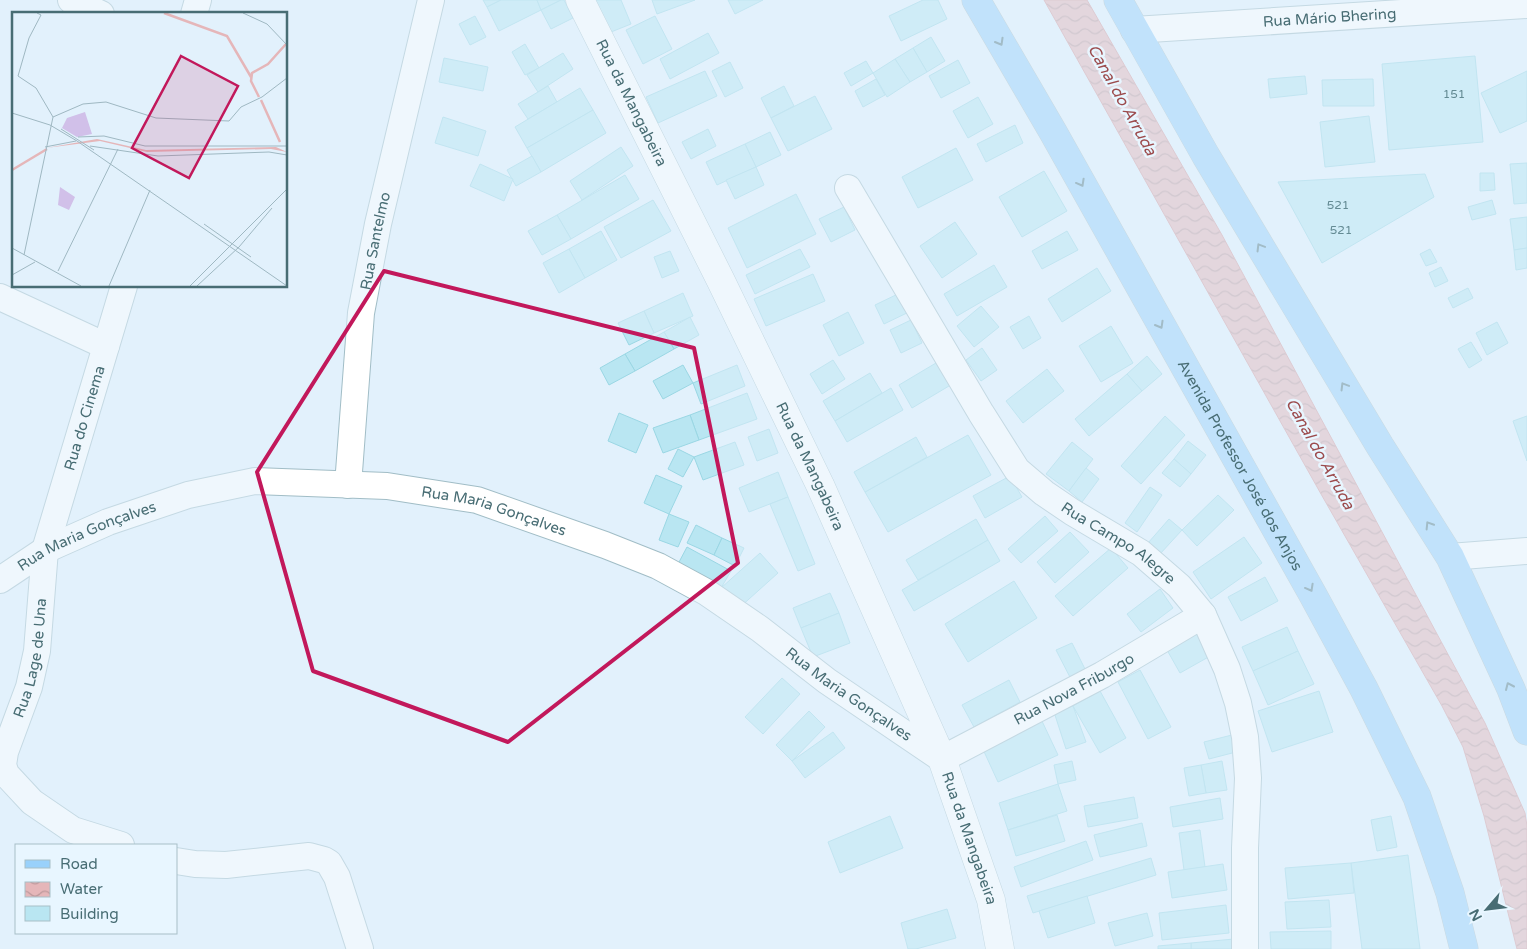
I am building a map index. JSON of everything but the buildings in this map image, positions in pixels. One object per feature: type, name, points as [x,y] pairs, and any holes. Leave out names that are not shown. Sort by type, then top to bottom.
[{"type":"main road","name":"Avenida Professor José dos Anjos","points":[[976,0],[1053,132],[1313,594],[1364,689],[1416,797],[1450,893],[1464,949]]},
{"type":"main road","points":[[1118,0],[1206,156],[1380,446],[1450,557],[1511,689],[1527,731]]},
{"type":"street","points":[[71,0],[98,12]]},
{"type":"street","name":"Rua Santelmo","points":[[348,485],[361,313],[378,224],[431,0]]},
{"type":"street","name":"Rua da Mangabeira","points":[[580,0],[721,281],[820,485],[942,759],[991,900],[1000,949]]},
{"type":"street","name":"Rua Mário Bhering","points":[[1134,30],[1336,9],[1527,5]]},
{"type":"street","name":"Rua Campo Alegre","points":[[848,188],[981,413],[1017,470],[1044,493],[1072,512],[1141,553],[1179,586],[1202,615],[1227,669],[1238,703],[1245,737],[1248,778],[1245,848],[1245,949]]},
{"type":"street","name":"Rua do Cinema","points":[[45,550],[123,288]]},
{"type":"street","points":[[0,297],[106,346]]},
{"type":"street","name":"Rua Maria Gonçalves","points":[[0,580],[45,550],[108,522],[188,495],[255,481],[387,486],[477,500],[605,545],[658,566],[706,592],[760,629],[827,681],[942,759]]},
{"type":"street","name":"Rua Lage de Una","points":[[45,550],[37,651],[29,687],[5,752],[3,765],[6,774],[32,802],[73,830],[118,844]]},
{"type":"street","points":[[1450,557],[1527,551]]},
{"type":"street","name":"Rua Nova Friburgo","points":[[942,759],[1102,674],[1202,615]]},
{"type":"street","points":[[178,861],[194,864],[226,864],[309,856],[324,860],[329,863],[337,877],[360,949]]},
{"type":"highlighted area","points":[[384,271],[694,348],[738,563],[508,742],[313,671],[257,472]]},
{"type":"water","name":"Canal do Arruda","points":[[1044,0],[1087,0],[1222,235],[1485,723],[1525,813],[1527,826],[1527,949],[1517,949],[1484,816],[1463,747],[1442,706]]}]
